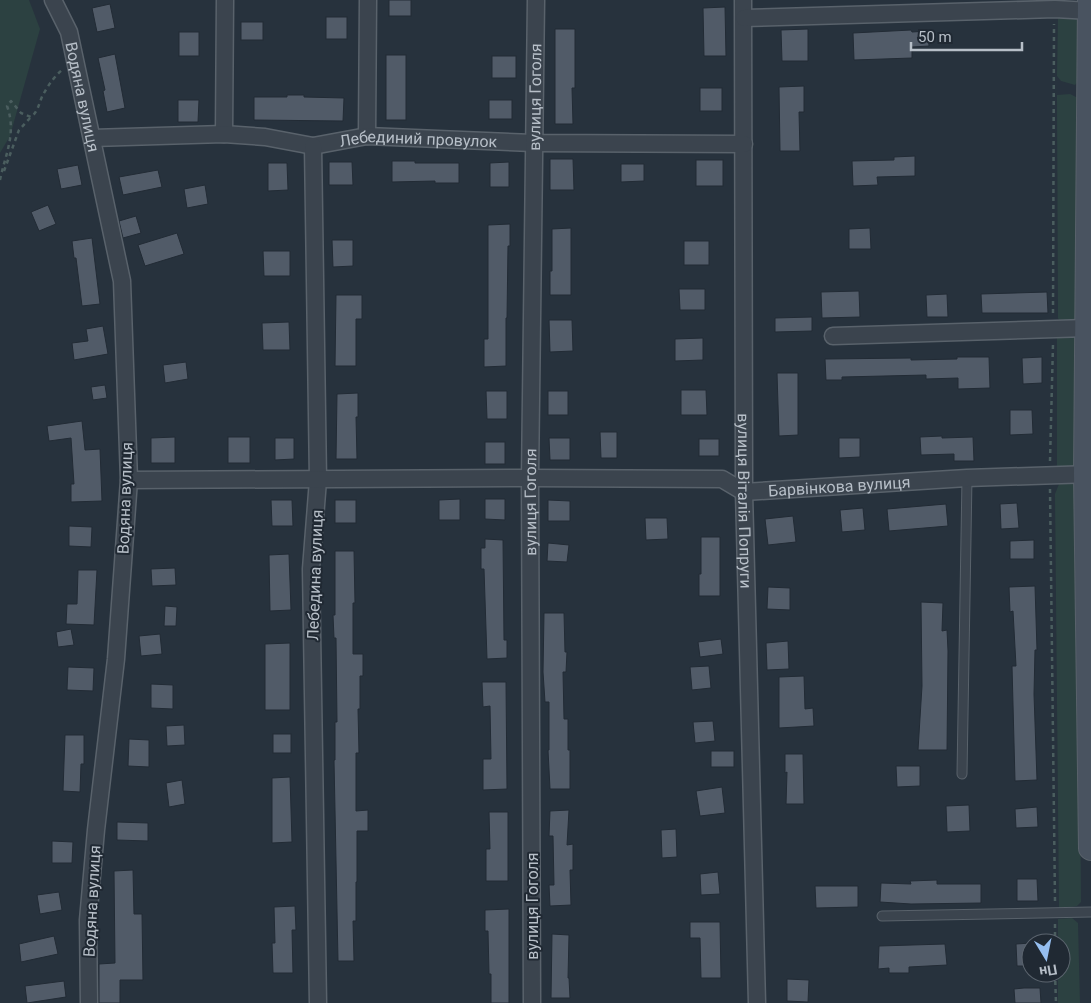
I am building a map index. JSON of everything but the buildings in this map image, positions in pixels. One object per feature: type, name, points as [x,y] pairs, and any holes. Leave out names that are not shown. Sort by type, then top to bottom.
[{"type":"street","name":"Водяна вулиця","points":[[53,0],[68,32],[73,52],[122,281],[129,480],[116,659],[96,830],[88,920],[89,1003]]},
{"type":"street","points":[[224,134],[225,0]]},
{"type":"street","points":[[367,136],[368,0]]},
{"type":"street","name":"вулиця Гоголя","points":[[532,1003],[530,478],[536,0]]},
{"type":"street","name":"вулиця Віталія Попруги","points":[[743,0],[744,492],[757,1003]]},
{"type":"street","points":[[744,18],[1090,7],[1087,328],[1091,848]]},
{"type":"street","name":"Лебединий провулок","points":[[92,138],[224,134],[265,137],[313,146],[367,136],[533,143],[744,144]]},
{"type":"street","name":"Лебедина вулиця","points":[[313,146],[318,480],[311,569],[318,1003]]},
{"type":"street","points":[[833,336],[1087,328]]},
{"type":"street","name":"Барвінкова вулиця","points":[[129,480],[722,479],[744,492],[967,478],[1088,474]]},
{"type":"lane","points":[[962,774],[967,478]]},
{"type":"lane","points":[[882,916],[1091,912]]},
{"type":"path","points":[[0,181],[19,130],[36,113],[44,93],[56,76],[68,65],[73,52]]},
{"type":"path","points":[[0,181],[11,142],[10,118],[7,106],[11,101],[21,112],[31,117]]},
{"type":"path","points":[[1055,983],[1056,1003]]},
{"type":"green space","points":[[0,0],[29,0],[40,29],[10,136],[0,153]]},
{"type":"green space","points":[[1073,15],[1079,22],[1079,80],[1075,85],[1061,81],[1057,76],[1058,16]]},
{"type":"green space","points":[[1070,94],[1080,99],[1078,319],[1073,324],[1061,324],[1058,318],[1057,95]]},
{"type":"green space","points":[[1072,334],[1078,338],[1078,464],[1073,470],[1057,470],[1057,336]]},
{"type":"green space","points":[[1064,479],[1072,480],[1078,485],[1081,902],[1077,906],[1059,909],[1055,494],[1059,484]]},
{"type":"green space","points":[[1072,918],[1078,923],[1080,1003],[1058,1003],[1058,983],[1071,983],[1071,933],[1058,933],[1058,919]]}]
